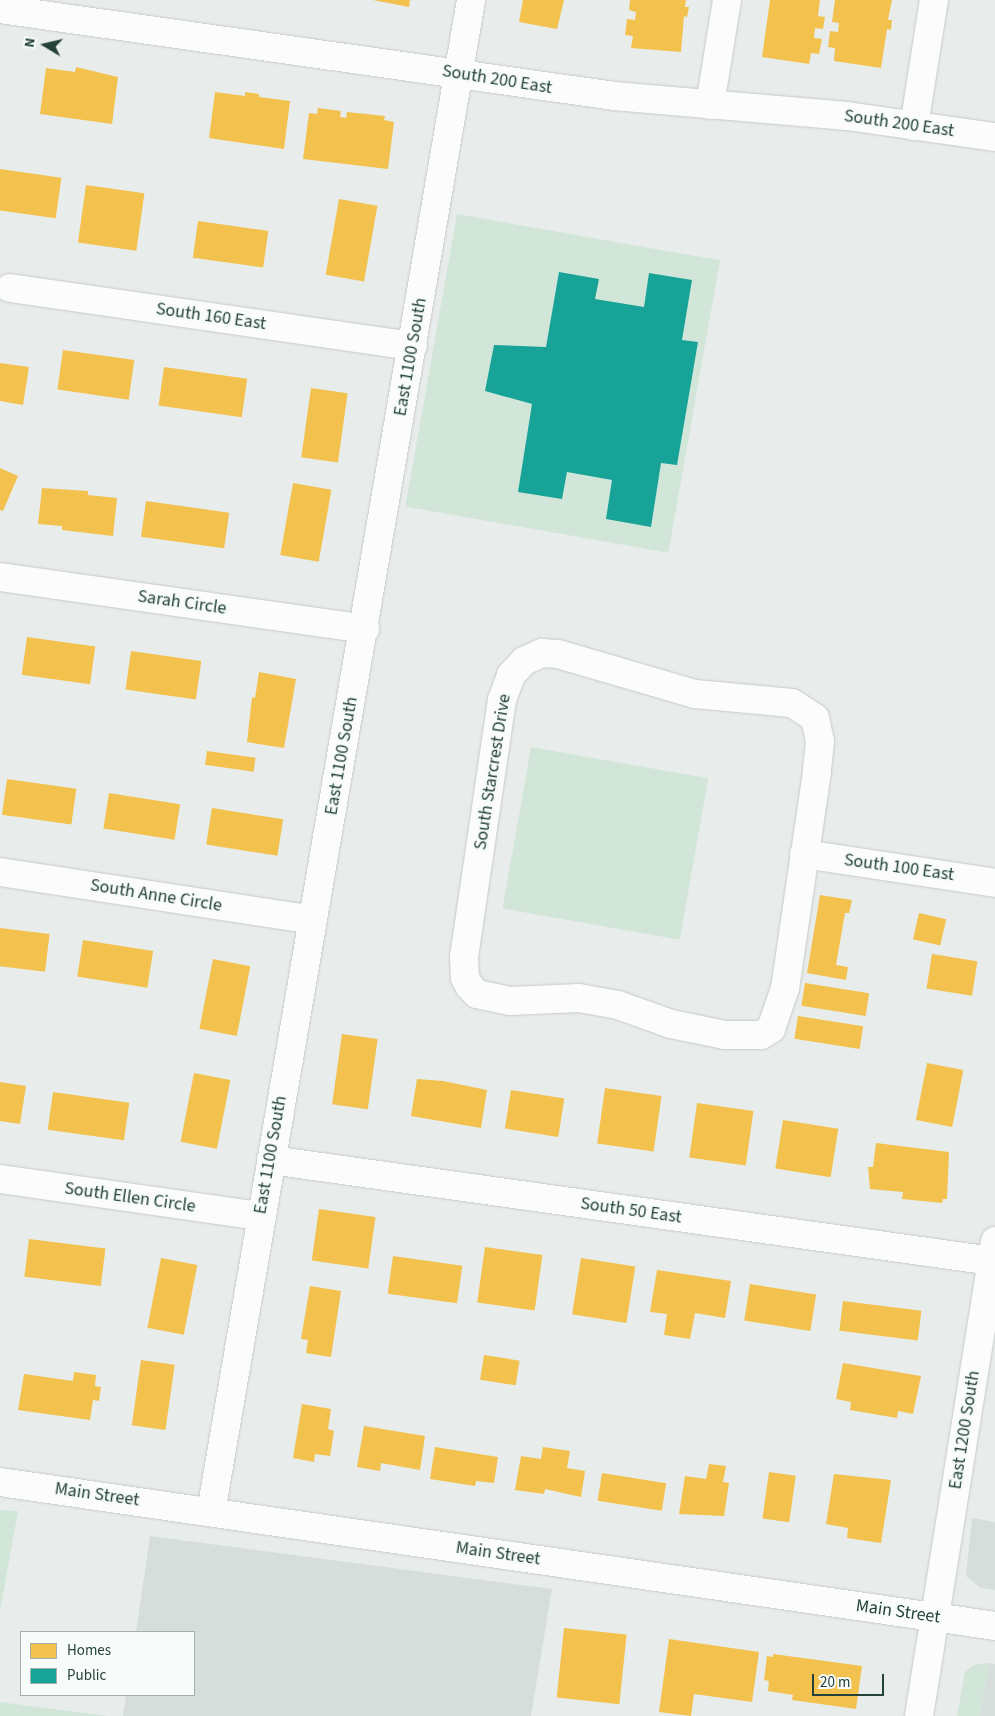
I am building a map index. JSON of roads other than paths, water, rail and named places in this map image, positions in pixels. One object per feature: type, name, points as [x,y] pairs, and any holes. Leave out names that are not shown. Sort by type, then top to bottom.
[{"type":"street","name":"East 1100 South","points":[[211,1512],[260,1216],[365,629],[471,0]]},
{"type":"street","points":[[710,105],[727,0]]},
{"type":"street","points":[[914,126],[934,0]]},
{"type":"street","name":"South 200 East","points":[[0,9],[614,96],[788,110],[995,137]]},
{"type":"street","name":"South 160 East","points":[[10,288],[413,346]]},
{"type":"street","name":"Sarah Circle","points":[[0,577],[365,629]]},
{"type":"street","name":"South Starcrest Drive","points":[[558,654],[695,694],[723,699],[774,700],[806,709],[815,718],[820,741],[804,854],[785,988],[777,1018],[771,1029],[761,1035],[725,1035],[671,1024],[618,1005],[579,998],[510,1001],[488,998],[477,994],[465,978],[464,957],[502,700],[511,675],[532,655],[558,654]]},
{"type":"street","name":"South 100 East","points":[[804,854],[995,882]]},
{"type":"street","name":"South Anne Circle","points":[[0,872],[312,920]]},
{"type":"street","name":"South 50 East","points":[[271,1160],[993,1251]]},
{"type":"street","name":"South Ellen Circle","points":[[0,1179],[260,1216]]},
{"type":"street","name":"East 1200 South","points":[[919,1716],[993,1251]]},
{"type":"street","name":"Main Street","points":[[0,1482],[995,1626]]}]
